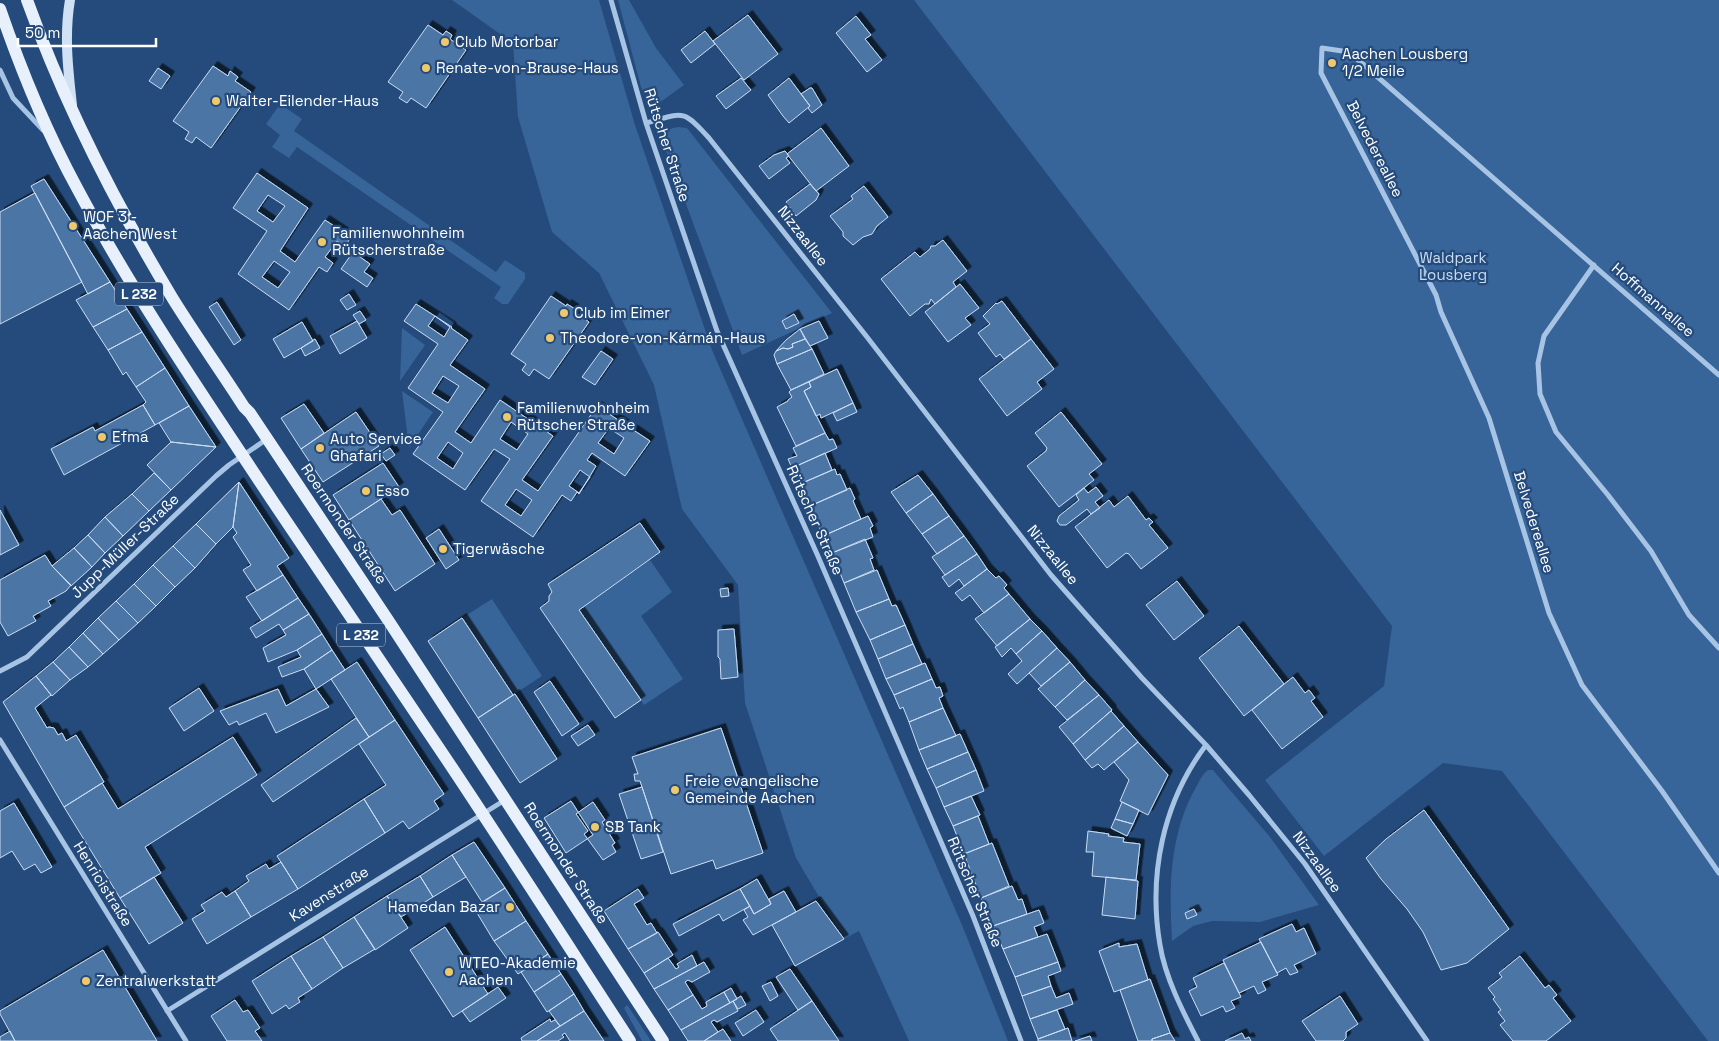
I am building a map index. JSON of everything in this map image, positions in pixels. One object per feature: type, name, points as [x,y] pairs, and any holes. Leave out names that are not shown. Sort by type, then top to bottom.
[{"type":"main road","name":"L 232","points":[[26,0],[45,51],[74,118]]},
{"type":"main road","name":"Roermonder Straße","points":[[70,0],[67,56],[74,118],[113,196],[174,301],[373,597],[663,1041]]},
{"type":"main road","name":"L 232","points":[[0,9],[10,39],[52,140],[77,189],[120,263],[242,455],[482,814],[630,1041]]},
{"type":"street","name":"Rütscher Straße","points":[[610,0],[646,123],[717,331],[817,554],[973,916],[1021,1041]]},
{"type":"street","name":"Belvedereallee","points":[[1594,265],[1349,52],[1322,48],[1321,73],[1436,295],[1441,312],[1489,418],[1549,613],[1582,685],[1662,791],[1719,873]]},
{"type":"street","points":[[0,70],[13,98],[52,140]]},
{"type":"street","name":"Nizzaallee","points":[[646,123],[677,115],[686,116],[694,121],[709,138],[867,337],[1051,575],[1142,678],[1206,745],[1250,795],[1305,864],[1427,1041]]},
{"type":"street","points":[[1594,265],[1544,336],[1538,364],[1540,394],[1556,432],[1608,495],[1651,552],[1689,615],[1719,648]]},
{"type":"street","name":"Hoffmannallee","points":[[1594,265],[1719,375]]},
{"type":"street","name":"Jupp-Müller-Straße","points":[[0,672],[27,657],[216,476],[242,455],[267,439]]},
{"type":"street","name":"Henricistraße","points":[[0,740],[186,1041]]},
{"type":"street","points":[[1198,1041],[1181,1007],[1160,947],[1156,896],[1158,864],[1167,820],[1182,782],[1206,745]]},
{"type":"street","name":"Kavenstraße","points":[[167,1011],[505,800]]},
{"type":"green space","points":[[452,0],[599,0],[635,125],[712,350],[962,925],[1008,1041],[909,1041],[859,931],[844,939],[796,858],[745,703],[738,585],[682,509],[654,385],[599,273],[552,232],[518,117],[513,43]]},
{"type":"green space","points":[[618,0],[629,0],[656,48],[684,85],[659,103],[645,95],[641,87]]},
{"type":"green space","name":"Waldpark Lousberg","points":[[914,0],[1719,0],[1719,1041],[1708,1041],[1502,771],[1443,763],[1324,856],[1265,780],[1384,686],[1392,626]]},
{"type":"green space","points":[[283,106],[302,119],[294,131],[496,272],[505,260],[525,273],[525,279],[508,304],[502,304],[494,298],[501,287],[297,147],[289,158],[272,147],[280,135],[266,124],[278,107]]},
{"type":"green space","points":[[679,127],[687,128],[832,313],[742,355],[663,142],[668,131]]},
{"type":"green space","points":[[402,328],[425,345],[400,381]]},
{"type":"green space","points":[[402,391],[433,412],[409,448]]},
{"type":"green space","points":[[650,560],[672,592],[641,616],[683,679],[644,705],[579,610]]},
{"type":"green space","points":[[492,599],[542,676],[513,695],[462,618]]},
{"type":"green space","points":[[1208,770],[1213,770],[1270,837],[1319,905],[1260,922],[1212,921],[1193,926],[1172,941],[1171,882],[1180,825],[1186,807],[1201,778]]},
{"type":"green space","points":[[627,1005],[651,1041],[642,1041],[624,1008]]},
{"type":"building","points":[[748,15],[778,54],[744,80],[713,41]]},
{"type":"building","points":[[856,16],[871,35],[865,39],[882,60],[867,72],[836,33]]},
{"type":"building","name":"Renate-von-Brause-Haus","points":[[428,25],[443,35],[446,31],[452,35],[450,39],[466,50],[426,108],[411,98],[407,103],[399,98],[403,92],[388,82]]},
{"type":"building","points":[[705,31],[715,44],[691,63],[681,50]]},
{"type":"building","name":"Walter-Eilender-Haus","points":[[213,66],[228,76],[230,71],[238,77],[235,81],[251,92],[211,148],[196,137],[192,143],[185,139],[189,132],[173,121]]},
{"type":"building","points":[[158,68],[170,76],[161,89],[149,81]]},
{"type":"building","points":[[741,78],[751,90],[726,109],[716,96]]},
{"type":"building","points":[[789,78],[810,106],[789,123],[768,95]]},
{"type":"building","points":[[812,88],[822,105],[812,113],[808,108],[810,106],[801,94]]},
{"type":"building","points":[[821,128],[849,166],[816,191],[787,154]]},
{"type":"building","points":[[785,151],[789,156],[786,158],[790,163],[769,179],[759,166],[774,155]]},
{"type":"building","name":"Familienwohnheim Rütscherstraße","points":[[257,173],[308,208],[280,251],[295,262],[325,220],[351,237],[345,246],[337,241],[325,257],[333,263],[327,272],[319,267],[289,310],[238,274],[267,231],[233,208]],"holes":[[[268,195],[285,206],[273,222],[257,211]],[[274,261],[290,272],[278,288],[262,277]]]},
{"type":"building","points":[[44,179],[110,282],[88,294],[31,186]]},
{"type":"building","points":[[810,184],[819,194],[816,200],[796,216],[786,202]]},
{"type":"building","points":[[864,186],[888,217],[877,226],[872,234],[863,237],[853,245],[843,236],[843,232],[830,216],[853,199],[851,196]]},
{"type":"building","points":[[35,193],[82,282],[0,324],[0,212]]},
{"type":"building","points":[[943,240],[967,271],[953,282],[956,287],[935,304],[931,299],[929,304],[925,304],[910,316],[881,279],[915,252],[920,257],[931,246],[935,246]]},
{"type":"building","name":"Familienwohnheim Rütscherstraße","points":[[353,252],[370,264],[364,272],[373,278],[367,287],[341,269]]},
{"type":"building","points":[[110,282],[127,309],[93,327],[76,300]]},
{"type":"building","points":[[960,284],[979,308],[965,318],[971,325],[948,342],[925,312]]},
{"type":"building","points":[[349,294],[356,305],[347,310],[340,300]]},
{"type":"building","name":"Theodore-von-Kármán-Haus","points":[[551,296],[566,306],[567,304],[575,309],[573,311],[589,322],[549,379],[534,369],[529,376],[522,370],[526,364],[511,354]]},
{"type":"building","points":[[1002,301],[1031,339],[1004,359],[1000,354],[996,357],[978,333],[990,324],[983,316],[996,303]]},
{"type":"building","points":[[217,302],[241,340],[234,345],[209,307]]},
{"type":"building","name":"Familienwohnheim Rütscher Straße","points":[[416,304],[435,316],[428,326],[444,337],[450,327],[436,317],[452,327],[468,340],[450,365],[485,389],[455,432],[471,443],[500,400],[553,436],[522,480],[538,491],[597,406],[650,441],[625,476],[592,453],[587,460],[596,466],[590,477],[580,470],[569,486],[579,493],[584,485],[579,494],[577,492],[571,501],[562,495],[533,537],[481,501],[510,459],[494,449],[465,490],[413,454],[443,412],[408,388],[438,344],[404,321]],"holes":[[[443,376],[459,386],[448,403],[432,393]],[[511,422],[528,434],[517,450],[500,439]],[[609,428],[624,438],[614,454],[598,443]],[[448,442],[463,453],[453,469],[437,458]],[[516,489],[532,500],[521,516],[505,505]]]},
{"type":"building","points":[[127,309],[142,332],[108,350],[93,327]]},
{"type":"building","points":[[360,311],[366,320],[359,324],[353,315]]},
{"type":"building","points":[[794,314],[799,323],[786,329],[782,321]]},
{"type":"building","points":[[357,321],[367,338],[340,354],[330,336]]},
{"type":"building","points":[[819,321],[828,338],[810,346],[800,329]]},
{"type":"building","points":[[302,322],[313,341],[284,358],[273,339]]},
{"type":"building","points":[[800,329],[805,339],[792,344],[793,347],[776,351],[786,340]]},
{"type":"building","points":[[142,332],[165,368],[136,387],[126,372],[123,375],[108,350]]},
{"type":"building","points":[[315,339],[320,348],[305,356],[301,348]]},
{"type":"building","points":[[805,339],[812,349],[777,364],[774,355],[776,351],[793,347],[792,344]]},
{"type":"building","points":[[1031,339],[1054,369],[1037,382],[1042,389],[1007,416],[979,379]]},
{"type":"building","points":[[812,349],[824,374],[791,390],[777,364]]},
{"type":"building","points":[[601,351],[613,359],[595,385],[582,377]]},
{"type":"building","points":[[165,368],[189,406],[155,425],[143,405],[146,402],[136,387]]},
{"type":"building","points":[[837,369],[853,403],[821,418],[820,414],[816,416],[804,391],[811,387],[809,382]]},
{"type":"building","points":[[809,382],[811,387],[804,391],[825,433],[796,446],[777,407],[792,397],[789,392],[791,390]]},
{"type":"building","points":[[853,403],[857,412],[837,421],[833,413]]},
{"type":"building","points":[[304,404],[324,433],[301,449],[281,418]]},
{"type":"building","points":[[143,405],[155,425],[64,475],[51,449],[93,427],[95,431]]},
{"type":"building","points":[[189,406],[216,447],[171,442],[159,423]]},
{"type":"building","points":[[356,412],[379,446],[323,482],[301,449]]},
{"type":"building","points":[[1061,412],[1102,464],[1089,474],[1094,480],[1059,507],[1027,466],[1046,451],[1047,448],[1035,433]]},
{"type":"building","points":[[825,433],[829,440],[833,439],[837,448],[792,468],[788,459],[797,456],[793,448]]},
{"type":"building","points":[[171,442],[216,447],[171,490],[147,465]]},
{"type":"building","points":[[390,448],[395,455],[386,461],[381,454]]},
{"type":"building","points":[[825,453],[832,470],[800,484],[792,468]]},
{"type":"building","name":"Esso","points":[[383,463],[399,487],[349,520],[333,495]]},
{"type":"building","points":[[835,469],[837,475],[840,474],[847,490],[810,506],[800,484]]},
{"type":"building","points":[[154,473],[171,490],[149,511],[132,494]]},
{"type":"building","points":[[918,475],[933,494],[906,513],[891,492]]},
{"type":"building","points":[[239,482],[289,558],[277,566],[283,575],[257,591],[243,570],[251,565],[233,537],[237,533],[233,527]]},
{"type":"building","points":[[239,482],[233,527],[216,544],[196,524]]},
{"type":"building","points":[[1096,487],[1103,496],[1095,502],[1100,508],[1091,514],[1087,509],[1066,525],[1060,525],[1057,521],[1059,516],[1079,500],[1076,495],[1084,488],[1088,493]]},
{"type":"building","points":[[850,488],[855,499],[853,501],[861,519],[823,536],[810,506]]},
{"type":"building","points":[[132,494],[149,511],[123,536],[105,517]]},
{"type":"building","points":[[933,494],[949,516],[922,534],[906,513]]},
{"type":"building","points":[[1128,496],[1146,520],[1149,518],[1153,522],[1149,525],[1168,548],[1141,569],[1129,554],[1126,553],[1107,568],[1075,527],[1109,500],[1114,507]]},
{"type":"building","points":[[381,499],[392,515],[400,510],[435,564],[395,591],[349,520]]},
{"type":"building","points":[[0,510],[19,545],[0,555]]},
{"type":"building","points":[[868,516],[873,526],[870,528],[873,537],[832,553],[823,536]]},
{"type":"building","points":[[949,516],[964,536],[937,554],[922,534]]},
{"type":"building","points":[[105,517],[123,536],[105,553],[88,535]]},
{"type":"building","points":[[640,523],[660,552],[579,610],[641,700],[615,718],[540,608],[549,601],[549,596],[552,592],[548,584]]},
{"type":"building","points":[[196,524],[216,544],[195,568],[173,546]]},
{"type":"building","name":"Tigerwäsche","points":[[439,529],[459,560],[446,569],[426,538]]},
{"type":"building","points":[[88,535],[105,553],[92,567],[74,548]]},
{"type":"building","points":[[964,536],[977,554],[945,575],[932,557]]},
{"type":"building","points":[[865,539],[873,558],[870,559],[874,570],[844,583],[832,553]]},
{"type":"building","points":[[173,546],[195,568],[175,587],[153,565]]},
{"type":"building","points":[[74,548],[92,567],[71,586],[52,566]]},
{"type":"building","points":[[977,554],[987,569],[964,586],[959,579],[949,587],[942,577]]},
{"type":"building","points":[[45,555],[52,566],[71,585],[66,591],[48,601],[51,606],[33,616],[36,621],[8,636],[0,622],[0,580]]},
{"type":"building","points":[[153,565],[175,587],[156,606],[134,584]]},
{"type":"building","points":[[987,569],[996,578],[999,576],[1007,585],[1004,588],[1009,594],[984,613],[970,595],[962,601],[955,593]]},
{"type":"building","points":[[877,570],[889,599],[856,612],[844,583]]},
{"type":"building","points":[[283,575],[298,598],[262,621],[246,597]]},
{"type":"building","points":[[1177,581],[1204,616],[1174,640],[1146,605]]},
{"type":"building","points":[[134,584],[156,606],[138,623],[116,601]]},
{"type":"building","points":[[728,588],[729,596],[721,597],[720,589]]},
{"type":"building","points":[[1009,594],[1030,619],[997,646],[975,619]]},
{"type":"building","points":[[298,598],[309,614],[283,630],[279,624],[256,638],[250,628]]},
{"type":"building","points":[[889,599],[892,606],[896,605],[905,625],[870,640],[856,612]]},
{"type":"building","points":[[116,601],[138,623],[119,640],[98,618]]},
{"type":"building","points":[[309,614],[322,634],[297,650],[268,662],[263,648],[286,635],[283,630]]},
{"type":"building","points":[[98,618],[119,640],[103,654],[83,633]]},
{"type":"building","points":[[462,618],[513,695],[478,718],[428,641]]},
{"type":"building","points":[[1030,619],[1042,631],[1016,654],[1011,648],[1002,657],[995,647]]},
{"type":"building","points":[[905,625],[913,644],[878,659],[870,640]]},
{"type":"building","points":[[1239,626],[1284,684],[1244,716],[1199,658]]},
{"type":"building","points":[[734,629],[738,677],[721,679],[720,659],[718,657],[718,630]]},
{"type":"building","points":[[1042,631],[1057,648],[1017,684],[1008,674],[1022,661],[1016,654]]},
{"type":"building","points":[[83,633],[103,654],[88,667],[69,647]]},
{"type":"building","points":[[322,634],[332,650],[304,669],[282,677],[278,667],[301,657],[297,650]]},
{"type":"building","points":[[913,644],[922,664],[886,679],[878,659]]},
{"type":"building","points":[[69,647],[88,667],[70,680],[53,662]]},
{"type":"building","points":[[1057,648],[1070,662],[1041,686],[1029,673]]},
{"type":"building","points":[[332,650],[345,670],[316,689],[304,669]]},
{"type":"building","points":[[53,662],[70,680],[52,696],[36,676]]},
{"type":"building","points":[[357,662],[395,720],[369,737],[331,679]]},
{"type":"building","points":[[1070,662],[1085,680],[1055,707],[1038,689]]},
{"type":"building","points":[[925,663],[932,679],[894,695],[886,679]]},
{"type":"building","points":[[36,676],[51,695],[35,708],[47,728],[54,728],[58,735],[62,733],[66,741],[76,735],[104,782],[64,807],[3,702]]},
{"type":"building","points":[[1293,677],[1305,693],[1309,690],[1315,698],[1311,701],[1323,717],[1282,749],[1252,710]]},
{"type":"building","points":[[932,679],[936,688],[940,687],[943,696],[939,698],[943,708],[909,722],[903,707],[900,709],[894,695]]},
{"type":"building","points":[[1085,680],[1099,695],[1067,720],[1055,707]]},
{"type":"building","points":[[550,681],[579,724],[562,736],[534,692]]},
{"type":"building","points":[[199,688],[214,711],[184,731],[169,708]]},
{"type":"building","points":[[278,689],[286,706],[316,689],[329,707],[276,733],[266,713],[239,725],[237,721],[229,725],[220,711]]},
{"type":"building","points":[[515,694],[557,759],[520,783],[478,718]]},
{"type":"building","points":[[1099,695],[1112,710],[1073,744],[1059,727]]},
{"type":"building","points":[[943,708],[956,736],[919,750],[909,722]]},
{"type":"building","points":[[1111,711],[1124,726],[1085,760],[1073,744]]},
{"type":"building","points":[[356,718],[369,737],[273,802],[261,785]]},
{"type":"building","points":[[395,720],[444,794],[434,801],[439,809],[409,829],[403,821],[385,833],[364,799],[386,785],[359,744]]},
{"type":"building","points":[[588,725],[595,735],[578,746],[571,736]]},
{"type":"building","points":[[1124,726],[1138,742],[1104,770],[1098,764],[1092,768],[1085,760]]},
{"type":"building","points":[[721,728],[763,853],[716,869],[713,860],[671,874],[640,781],[635,781],[634,774],[638,774],[632,757]]},
{"type":"building","points":[[960,734],[968,752],[927,769],[919,750]]},
{"type":"building","points":[[233,737],[257,775],[145,847],[161,873],[120,898],[64,807],[102,783],[118,809]]},
{"type":"building","points":[[1138,742],[1168,775],[1148,815],[1120,801],[1129,780],[1114,762]]},
{"type":"building","points":[[968,752],[976,770],[936,788],[927,769]]},
{"type":"building","points":[[976,770],[984,791],[944,807],[936,788]]},
{"type":"building","points":[[642,787],[663,852],[641,859],[619,794]]},
{"type":"building","points":[[971,796],[980,815],[953,826],[944,807]]},
{"type":"building","points":[[364,799],[385,833],[298,889],[277,856]]},
{"type":"building","points":[[571,801],[593,835],[566,853],[544,818]]},
{"type":"building","name":"SB Tank","points":[[593,802],[605,820],[602,822],[615,843],[612,845],[616,852],[603,860],[584,834],[588,831],[576,814]]},
{"type":"building","points":[[1122,802],[1139,810],[1133,824],[1115,819]]},
{"type":"building","points":[[14,803],[52,867],[41,873],[35,864],[24,870],[12,851],[0,858],[0,811]]},
{"type":"building","points":[[1424,810],[1509,929],[1467,963],[1441,970],[1423,932],[1366,858],[1386,839]]},
{"type":"building","points":[[978,816],[989,844],[964,854],[953,826]]},
{"type":"building","points":[[1115,819],[1133,824],[1127,836],[1111,828]]},
{"type":"building","points":[[1088,831],[1124,838],[1123,842],[1140,844],[1136,880],[1092,876],[1094,852],[1086,852]]},
{"type":"building","points":[[474,842],[505,888],[482,902],[452,855]]},
{"type":"building","points":[[992,843],[1009,886],[981,898],[964,854]]},
{"type":"building","points":[[452,855],[466,877],[433,897],[420,876]]},
{"type":"building","points":[[281,862],[298,889],[251,917],[235,891],[249,881],[246,876],[266,864],[269,869]]},
{"type":"building","points":[[420,876],[433,897],[401,917],[387,896]]},
{"type":"building","points":[[154,877],[183,923],[149,944],[120,898]]},
{"type":"building","points":[[1106,877],[1138,881],[1135,919],[1102,915]]},
{"type":"building","points":[[757,879],[771,904],[754,914],[740,889]]},
{"type":"building","points":[[1012,886],[1018,900],[1022,899],[1027,914],[993,926],[981,898]]},
{"type":"building","points":[[505,888],[526,921],[494,941],[474,908]]},
{"type":"building","points":[[638,889],[644,898],[634,904],[647,925],[651,923],[657,933],[628,949],[604,911]]},
{"type":"building","points":[[740,889],[750,906],[723,921],[719,914],[679,936],[673,924]]},
{"type":"building","points":[[235,891],[251,917],[207,944],[192,919],[205,911],[201,905],[222,892],[226,897]]},
{"type":"building","points":[[784,891],[796,912],[753,935],[743,920],[748,917],[744,910],[750,906],[754,914],[771,904],[769,899]]},
{"type":"building","points":[[387,896],[408,928],[375,950],[354,917]]},
{"type":"building","points":[[816,901],[844,939],[795,966],[772,925]]},
{"type":"building","points":[[1194,909],[1197,915],[1187,919],[1185,913]]},
{"type":"building","points":[[1039,910],[1044,923],[1034,927],[1038,937],[1003,949],[993,926]]},
{"type":"building","points":[[354,917],[375,949],[343,968],[323,937]]},
{"type":"building","points":[[526,921],[548,954],[518,974],[494,941]]},
{"type":"building","points":[[1292,924],[1296,932],[1304,928],[1316,954],[1294,965],[1298,972],[1290,975],[1286,968],[1277,973],[1259,939]]},
{"type":"building","name":"WTEO-Akademie Aachen","points":[[445,927],[488,994],[453,1017],[410,950]]},
{"type":"building","points":[[658,932],[673,955],[644,973],[628,949]]},
{"type":"building","points":[[1047,934],[1058,962],[1015,977],[1003,949]]},
{"type":"building","points":[[323,937],[343,968],[312,989],[291,956]]},
{"type":"building","points":[[1261,942],[1278,975],[1262,982],[1266,990],[1258,994],[1254,986],[1239,993],[1223,960]]},
{"type":"building","points":[[1119,943],[1119,947],[1137,944],[1148,980],[1114,992],[1099,951]]},
{"type":"building","name":"Zentralwerkstatt","points":[[103,950],[157,1041],[15,1041],[0,1011]]},
{"type":"building","points":[[548,954],[561,974],[534,992],[521,972]]},
{"type":"building","points":[[692,955],[697,966],[654,989],[644,973],[668,958],[676,969],[679,967],[677,964]]},
{"type":"building","points":[[291,956],[312,989],[298,998],[300,1002],[289,1009],[286,1005],[272,1014],[252,981]]},
{"type":"building","points":[[1520,956],[1545,988],[1549,985],[1557,995],[1553,998],[1571,1021],[1546,1041],[1513,1041],[1500,1025],[1505,1021],[1498,1012],[1501,1010],[1493,999],[1495,997],[1488,988],[1502,977],[1499,973]]},
{"type":"building","points":[[704,962],[710,972],[692,982],[688,980],[685,982],[693,995],[668,1010],[654,989]]},
{"type":"building","points":[[1058,962],[1061,971],[1048,976],[1051,986],[1022,996],[1015,977]]},
{"type":"building","points":[[1224,963],[1241,997],[1231,1001],[1235,1008],[1226,1012],[1223,1006],[1201,1016],[1189,991],[1197,987],[1193,978]]},
{"type":"building","points":[[790,969],[812,1001],[798,1010],[776,977]]},
{"type":"building","points":[[561,974],[574,994],[547,1012],[534,992]]},
{"type":"building","points":[[1150,979],[1170,1033],[1152,1039],[1152,1041],[1138,1041],[1120,990]]},
{"type":"building","points":[[771,982],[778,996],[770,1001],[762,986]]},
{"type":"building","points":[[1051,986],[1056,998],[1069,993],[1073,1004],[1030,1019],[1022,996]]},
{"type":"building","points":[[498,987],[506,998],[470,1022],[462,1011]]},
{"type":"building","points":[[731,988],[737,999],[730,1003],[724,992]]},
{"type":"building","points":[[724,992],[730,1003],[681,1030],[668,1010],[693,995],[702,1009],[707,1006],[706,1002]]},
{"type":"building","points":[[574,994],[584,1011],[560,1026],[549,1011]]},
{"type":"building","points":[[741,996],[746,1005],[738,1009],[733,1001]]},
{"type":"building","points":[[1340,996],[1358,1024],[1346,1032],[1346,1038],[1343,1041],[1316,1041],[1302,1021]]},
{"type":"building","points":[[235,1000],[243,1012],[248,1010],[260,1028],[255,1031],[262,1041],[227,1041],[211,1016]]},
{"type":"building","points":[[733,1001],[738,1011],[717,1022],[714,1020],[711,1022],[718,1032],[704,1041],[688,1041],[681,1030]]},
{"type":"building","points":[[812,1001],[839,1041],[778,1041],[770,1029]]},
{"type":"building","points":[[756,1010],[764,1022],[743,1036],[735,1023]]},
{"type":"building","points":[[1057,1010],[1065,1029],[1038,1039],[1030,1019]]},
{"type":"building","points":[[584,1011],[604,1041],[570,1041],[565,1033],[562,1035],[564,1037],[558,1041],[537,1041]]},
{"type":"building","points":[[550,1019],[551,1022],[555,1020],[560,1026],[537,1041],[522,1041],[521,1038]]},
{"type":"building","points":[[1068,1028],[1072,1041],[1038,1041],[1038,1039]]},
{"type":"building","points":[[723,1029],[731,1041],[704,1041],[718,1032]]},
{"type":"building","points":[[10,1031],[15,1041],[0,1041],[0,1037]]},
{"type":"building","points":[[1170,1033],[1175,1041],[1152,1041],[1152,1039]]},
{"type":"building","points":[[1242,1033],[1245,1039],[1249,1037],[1251,1041],[1225,1041]]},
{"type":"building","points":[[1090,1036],[1092,1041],[1075,1041]]},
{"type":"place","name":"Club Motorbar","points":[[445,42]]},
{"type":"place","name":"Aachen Lousberg 1/2 Meile","points":[[1332,63]]},
{"type":"place","name":"Renate-von-Brause-Haus","points":[[426,68]]},
{"type":"place","name":"Walter-Eilender-Haus","points":[[216,101]]},
{"type":"place","name":"WOF 3 - Aachen West","points":[[73,226]]},
{"type":"place","name":"Familienwohnheim Rütscherstraße","points":[[322,242]]},
{"type":"place","name":"Club im Eimer","points":[[564,313]]},
{"type":"place","name":"Theodore-von-Kármán-Haus","points":[[550,338]]},
{"type":"place","name":"Familienwohnheim Rütscher Straße","points":[[507,417]]},
{"type":"place","name":"Efma","points":[[102,437]]},
{"type":"place","name":"Auto Service Ghafari","points":[[320,448]]},
{"type":"place","name":"Esso","points":[[366,491]]},
{"type":"place","name":"Tigerwäsche","points":[[443,549]]},
{"type":"place","name":"Freie evangelische Gemeinde Aachen","points":[[675,790]]},
{"type":"place","name":"SB Tank","points":[[595,827]]},
{"type":"place","name":"Hamedan Bazar","points":[[510,907]]},
{"type":"place","name":"WTEO-Akademie Aachen","points":[[449,972]]},
{"type":"place","name":"Zentralwerkstatt","points":[[86,981]]}]
